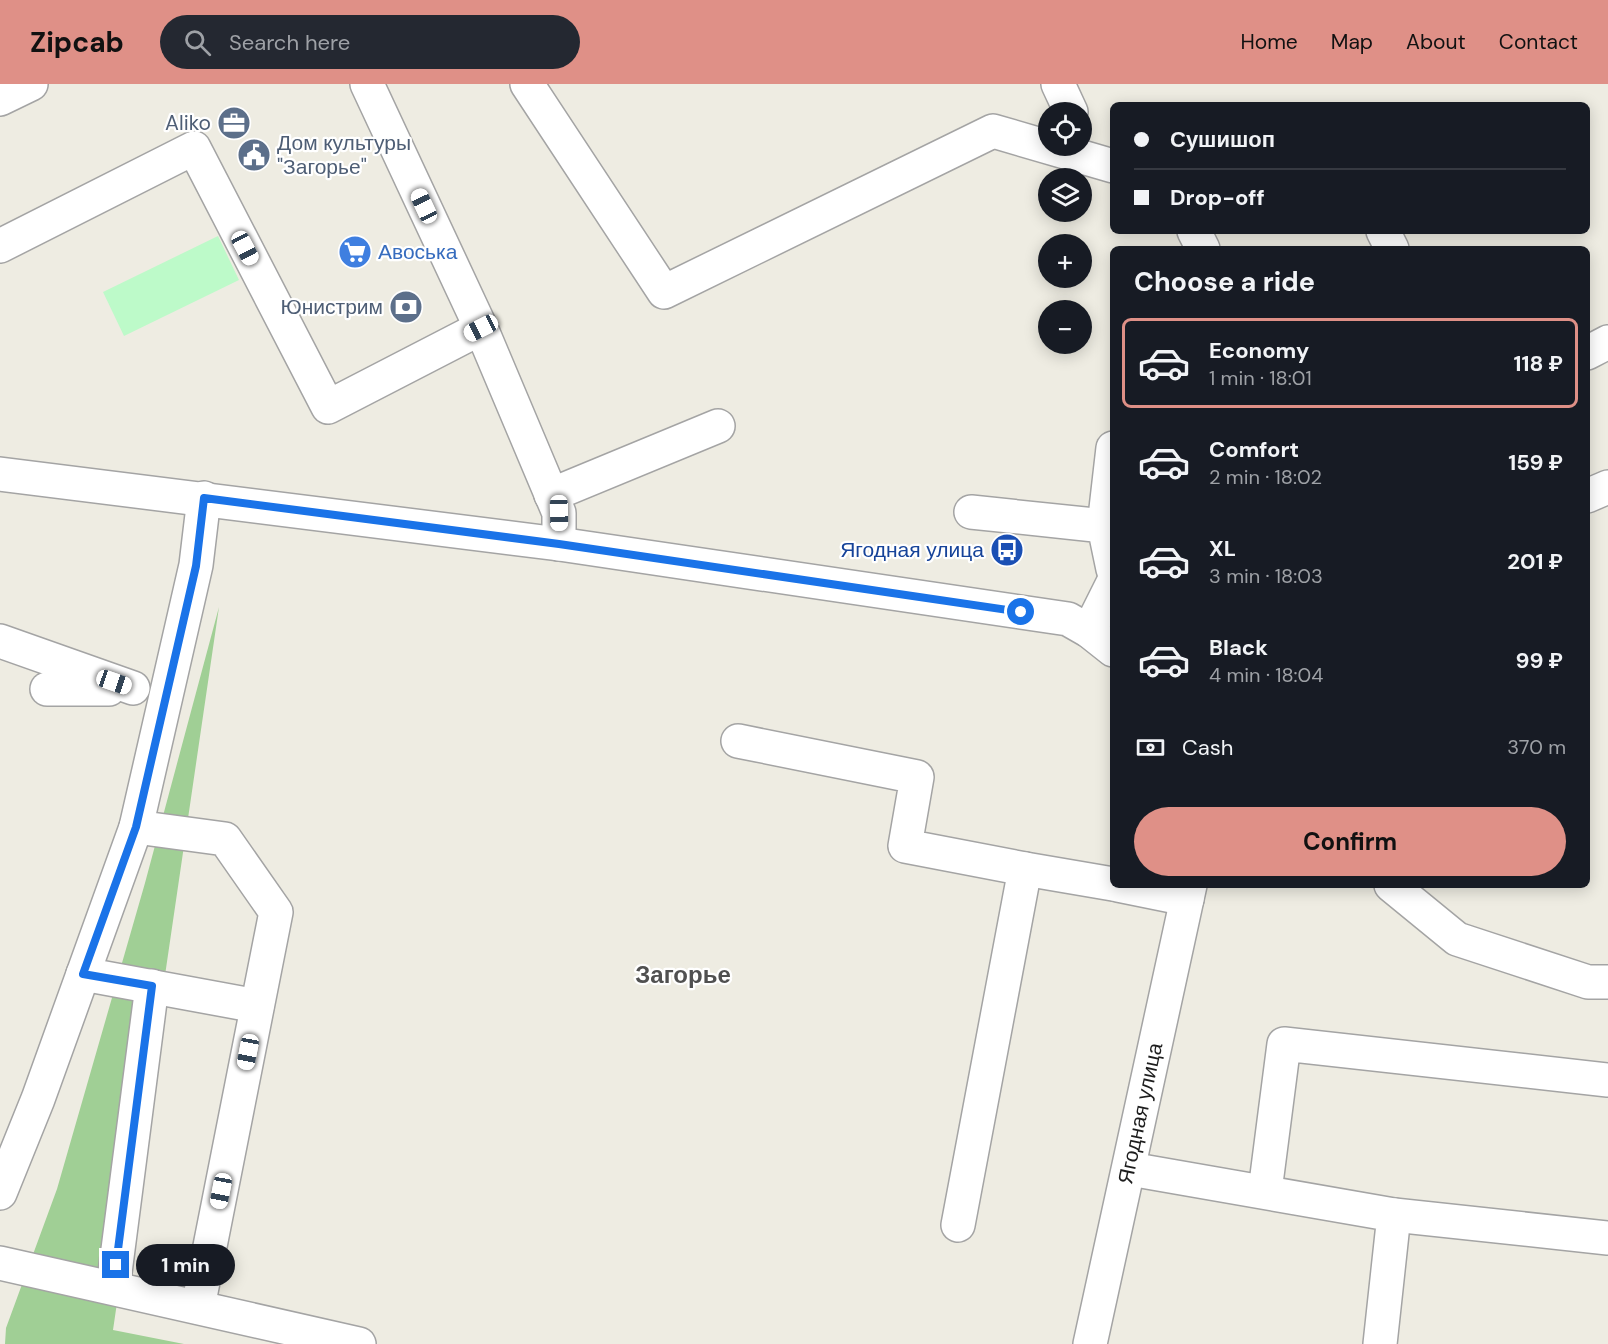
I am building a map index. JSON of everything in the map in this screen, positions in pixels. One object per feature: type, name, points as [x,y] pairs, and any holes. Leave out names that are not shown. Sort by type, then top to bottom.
[{"type":"street","points":[[0,99],[31,84]]},
{"type":"street","points":[[367,84],[481,328],[559,513],[559,544]]},
{"type":"street","points":[[527,84],[663,292],[993,131],[1096,153]]},
{"type":"street","points":[[1058,84],[1066,102]]},
{"type":"street","points":[[0,246],[194,148],[328,407],[481,328]]},
{"type":"street","points":[[1590,351],[1608,342]]},
{"type":"street","points":[[551,495],[718,426]]},
{"type":"street","points":[[0,474],[559,544],[1068,619],[1101,640],[1110,597]]},
{"type":"street","points":[[1110,474],[1104,526],[1110,555]]},
{"type":"street","points":[[1590,495],[1608,487]]},
{"type":"street","points":[[0,1193],[136,827],[196,566],[204,498]]},
{"type":"street","points":[[970,512],[1104,526]]},
{"type":"street","points":[[0,641],[133,688]]},
{"type":"street","points":[[46,689],[167,688]]},
{"type":"street","points":[[738,741],[917,777],[905,846],[1110,883]]},
{"type":"street","points":[[136,827],[225,839],[276,912],[198,1307]]},
{"type":"street","points":[[958,1225],[1025,869]]},
{"type":"street","points":[[1148,888],[1189,892]]},
{"type":"street","points":[[1394,888],[1457,939],[1588,982],[1608,982]]},
{"type":"street","name":"Ягодная улица","points":[[1090,1344],[1189,892]]},
{"type":"street","points":[[83,974],[257,1006]]},
{"type":"street","points":[[113,1288],[152,986]]},
{"type":"street","points":[[1265,1191],[1284,1044],[1608,1080]]},
{"type":"street","points":[[1130,1169],[1394,1215],[1608,1238]]},
{"type":"street","points":[[1380,1344],[1394,1215]]},
{"type":"street","points":[[0,1263],[359,1344]]},
{"type":"green space","points":[[218,236],[239,280],[124,336],[103,292]]},
{"type":"green space","points":[[219,607],[113,1330],[184,1344],[5,1344],[6,1328],[57,1189],[145,883]]},
{"type":"place","name":"Aliko","points":[[234,123]]},
{"type":"place","name":"Дом культуры \"Загорье\"","points":[[254,155]]},
{"type":"place","name":"Авоська","points":[[355,252]]},
{"type":"place","name":"Юнистрим","points":[[406,307]]},
{"type":"place","name":"Ягодная улица","points":[[1007,550]]},
{"type":"district","name":"Загорье","points":[[683,974]]},
{"type":"route","points":[[116,1265],[152,986],[83,974],[136,827],[196,566],[204,498],[559,544],[1021,612]]}]
